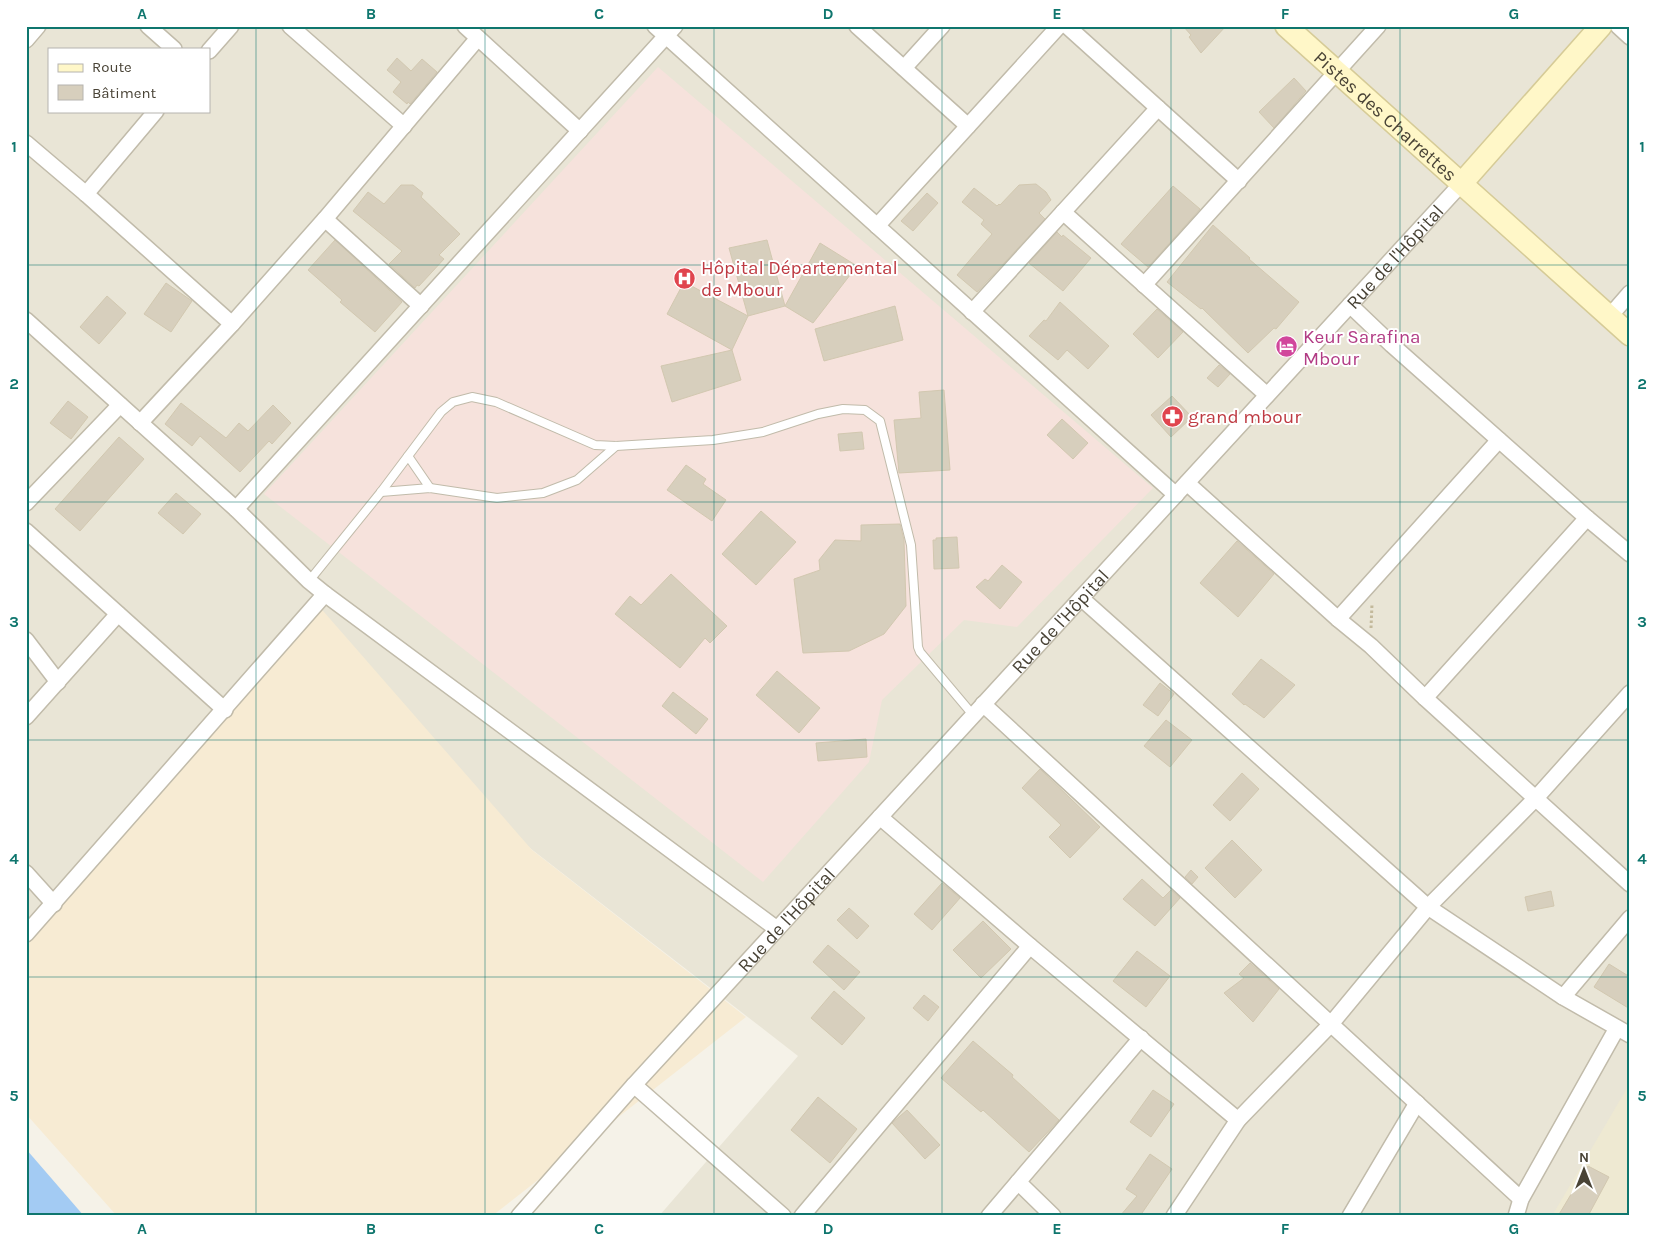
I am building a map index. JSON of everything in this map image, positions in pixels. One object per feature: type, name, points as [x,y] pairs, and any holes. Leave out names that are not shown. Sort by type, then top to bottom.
[{"type":"main road","name":"Pistes des Charrettes","points":[[1286,26],[1630,335]]},
{"type":"main road","name":"Rue de l'Hôpital","points":[[1462,184],[1601,26]]},
{"type":"street","points":[[26,40],[38,26]]},
{"type":"street","points":[[148,26],[173,48]]},
{"type":"street","points":[[210,50],[231,26]]},
{"type":"street","points":[[290,26],[404,126]]},
{"type":"street","points":[[465,26],[580,131]]},
{"type":"street","points":[[857,26],[968,126]]},
{"type":"street","points":[[904,68],[942,26]]},
{"type":"street","points":[[877,226],[1059,26]]},
{"type":"street","points":[[1067,26],[1239,181]]},
{"type":"street","points":[[1144,285],[1378,26]]},
{"type":"street","points":[[1618,26],[1630,37]]},
{"type":"street","points":[[236,509],[580,131],[666,30],[877,226],[1176,495]]},
{"type":"street","points":[[140,422],[232,324],[325,219],[478,38]]},
{"type":"street","points":[[972,312],[1158,108]]},
{"type":"street","points":[[86,194],[155,112]]},
{"type":"street","points":[[26,143],[232,324]]},
{"type":"street","name":"Rue de l'Hôpital","points":[[519,1216],[634,1084],[1462,184]]},
{"type":"street","points":[[1063,212],[1267,396]]},
{"type":"street","points":[[325,219],[421,306]]},
{"type":"street","points":[[1610,316],[1630,293]]},
{"type":"street","points":[[1350,305],[1498,440],[1630,554]]},
{"type":"street","points":[[26,320],[236,509],[309,581],[325,594],[777,929]]},
{"type":"street","points":[[26,502],[120,405]]},
{"type":"street","points":[[1338,619],[1498,440]]},
{"type":"street","points":[[1187,483],[1338,619],[1371,646],[1425,698],[1630,884]]},
{"type":"street","points":[[1425,698],[1587,518]]},
{"type":"street","points":[[26,531],[224,710]]},
{"type":"street","points":[[26,934],[325,594]]},
{"type":"street","points":[[1081,598],[1428,908],[1563,996],[1623,1032],[1521,1199],[1516,1216]]},
{"type":"street","points":[[26,717],[118,614]]},
{"type":"street","points":[[26,640],[58,682]]},
{"type":"street","points":[[1174,1216],[1238,1120],[1331,1024],[1428,908],[1536,798],[1630,693]]},
{"type":"street","points":[[978,710],[1331,1024],[1521,1199]]},
{"type":"street","points":[[880,817],[1030,946],[1238,1120]]},
{"type":"street","points":[[26,873],[54,904]]},
{"type":"street","points":[[1563,996],[1630,918]]},
{"type":"street","points":[[802,1216],[1030,946]]},
{"type":"street","points":[[989,1216],[1141,1038]]},
{"type":"street","points":[[634,1084],[783,1216]]},
{"type":"street","points":[[1350,1216],[1417,1103]]},
{"type":"street","points":[[1018,1182],[1053,1216]]},
{"type":"lane","points":[[309,581],[381,492],[441,412],[453,402],[472,397],[496,402],[595,445],[616,446],[713,440],[763,432],[818,414],[843,409],[865,410],[880,422],[911,546],[918,647],[920,652],[978,710]]},
{"type":"lane","points":[[381,492],[430,488],[498,498],[543,493],[577,480],[616,446]]},
{"type":"lane","points":[[408,456],[430,488]]},
{"type":"path","points":[[1371,646],[1373,580]]},
{"type":"shaded area","points":[[26,26],[1630,26],[1630,1216],[659,1216],[798,1056],[334,696],[26,1049]]},
{"type":"shaded area","name":"Hôpital Départemental de Mbour","points":[[658,67],[1153,488],[1017,627],[964,620],[882,700],[869,762],[763,882],[264,494]]},
{"type":"shaded area","points":[[317,604],[532,850],[746,1017],[492,1216],[117,1216],[26,1114],[26,946]]},
{"type":"shaded area","points":[[1630,1083],[1630,1216],[1552,1216]]},
{"type":"water","points":[[26,1149],[84,1216],[26,1216]]},
{"type":"building","points":[[1183,26],[1226,26],[1201,53],[1189,37],[1191,35]]},
{"type":"building","points":[[397,58],[411,71],[422,59],[437,72],[410,104],[408,102],[407,104],[393,92],[401,82],[387,70]]},
{"type":"building","points":[[1294,78],[1306,91],[1274,128],[1259,112]]},
{"type":"building","points":[[1036,184],[1046,192],[1051,200],[1039,213],[1045,219],[977,292],[957,275],[992,234],[981,224],[984,220],[962,202],[974,188],[997,206],[1019,185]]},
{"type":"building","points":[[401,185],[413,185],[423,193],[421,197],[460,234],[439,255],[444,259],[415,288],[389,264],[402,251],[353,211],[368,192],[384,204]]},
{"type":"building","points":[[1173,186],[1200,209],[1148,267],[1121,244]]},
{"type":"building","points":[[927,193],[938,203],[913,231],[901,221]]},
{"type":"building","points":[[1213,225],[1299,302],[1276,329],[1274,328],[1248,353],[1202,308],[1167,282]]},
{"type":"building","points":[[1057,232],[1091,258],[1063,291],[1029,263]]},
{"type":"building","points":[[335,240],[402,302],[375,332],[340,302],[342,300],[308,270]]},
{"type":"building","points":[[767,240],[785,306],[748,316],[729,248]]},
{"type":"building","points":[[820,243],[857,266],[813,323],[785,306]]},
{"type":"building","points":[[684,282],[748,316],[732,350],[667,314]]},
{"type":"building","points":[[166,283],[192,301],[171,332],[144,314]]},
{"type":"building","points":[[107,296],[126,313],[99,344],[80,327]]},
{"type":"building","points":[[1060,302],[1109,346],[1088,369],[1067,350],[1058,360],[1029,336],[1044,320],[1046,321]]},
{"type":"building","points":[[895,306],[903,340],[824,361],[815,329]]},
{"type":"building","points":[[1157,309],[1183,332],[1158,358],[1133,334]]},
{"type":"building","points":[[732,350],[741,380],[672,402],[661,366]]},
{"type":"building","points":[[1219,365],[1230,374],[1218,387],[1207,378]]},
{"type":"building","points":[[944,390],[950,470],[899,473],[894,420],[921,418],[919,392]]},
{"type":"building","name":"grand mbour","points":[[1172,396],[1192,417],[1171,437],[1151,415]]},
{"type":"building","points":[[68,401],[88,417],[71,439],[50,423]]},
{"type":"building","points":[[181,403],[226,438],[239,423],[248,431],[273,405],[291,423],[272,444],[269,441],[240,472],[200,436],[192,446],[165,424]]},
{"type":"building","points":[[1062,419],[1088,443],[1073,459],[1047,435]]},
{"type":"building","points":[[862,432],[864,449],[840,451],[838,434]]},
{"type":"building","points":[[119,437],[144,459],[80,531],[55,509]]},
{"type":"building","points":[[686,465],[706,479],[703,484],[726,500],[712,521],[667,490]]},
{"type":"building","points":[[176,493],[201,514],[183,534],[158,513]]},
{"type":"building","points":[[761,511],[796,542],[756,585],[722,554]]},
{"type":"building","points":[[900,524],[904,540],[906,606],[884,634],[849,651],[803,653],[794,579],[820,570],[819,560],[835,540],[861,541],[861,525]]},
{"type":"building","points":[[957,537],[959,568],[934,569],[933,540],[936,540],[936,538]]},
{"type":"building","points":[[1237,541],[1274,574],[1238,617],[1200,583]]},
{"type":"building","points":[[1002,565],[1022,582],[1000,609],[976,587],[985,579],[988,581]]},
{"type":"building","points":[[671,574],[727,626],[710,643],[705,638],[680,668],[615,614],[630,596],[641,605]]},
{"type":"building","points":[[1261,659],[1295,685],[1264,718],[1244,705],[1232,694]]},
{"type":"building","points":[[777,671],[820,708],[799,733],[756,695]]},
{"type":"building","points":[[1160,683],[1174,694],[1158,716],[1143,705]]},
{"type":"building","points":[[673,692],[708,719],[696,734],[662,706]]},
{"type":"building","points":[[1166,720],[1192,740],[1170,767],[1144,746]]},
{"type":"building","points":[[866,739],[867,757],[818,761],[816,743]]},
{"type":"building","points":[[1040,769],[1100,827],[1070,858],[1049,837],[1061,825],[1022,788]]},
{"type":"building","points":[[1242,773],[1259,789],[1230,821],[1213,805]]},
{"type":"building","points":[[1232,840],[1262,870],[1235,898],[1205,868]]},
{"type":"building","points":[[1191,870],[1198,877],[1192,884],[1185,877]]},
{"type":"building","points":[[1142,879],[1163,898],[1171,890],[1180,898],[1155,926],[1123,899]]},
{"type":"building","points":[[942,883],[960,898],[932,930],[914,914]]},
{"type":"building","points":[[1551,891],[1554,906],[1528,911],[1525,897]]},
{"type":"building","points":[[849,908],[869,926],[857,939],[837,920]]},
{"type":"building","points":[[983,921],[1011,949],[981,978],[953,950]]},
{"type":"building","points":[[828,945],[860,972],[844,990],[813,962]]},
{"type":"building","points":[[1137,951],[1170,976],[1146,1007],[1113,981]]},
{"type":"building","points":[[1250,963],[1279,989],[1253,1022],[1224,993],[1244,978],[1239,974]]},
{"type":"building","points":[[1609,964],[1630,977],[1630,1009],[1594,987]]},
{"type":"building","points":[[834,991],[865,1018],[842,1045],[811,1018]]},
{"type":"building","points":[[924,995],[939,1007],[928,1021],[913,1008]]},
{"type":"building","points":[[973,1041],[1013,1075],[1012,1077],[1059,1120],[1029,1152],[983,1110],[981,1112],[941,1078]]},
{"type":"building","points":[[1153,1090],[1174,1104],[1151,1137],[1130,1122]]},
{"type":"building","points":[[818,1097],[857,1129],[830,1163],[791,1130]]},
{"type":"building","points":[[907,1110],[940,1145],[925,1159],[892,1123]]},
{"type":"building","points":[[1150,1154],[1172,1169],[1140,1216],[1120,1216],[1137,1196],[1126,1189]]},
{"type":"building","points":[[1588,1166],[1609,1177],[1588,1216],[1558,1216]]},
{"type":"place","name":"Hôpital Départemental de Mbour","points":[[685,278]]},
{"type":"place","name":"Keur Sarafina Mbour","points":[[1287,347]]},
{"type":"place","name":"grand mbour","points":[[1172,416]]}]
